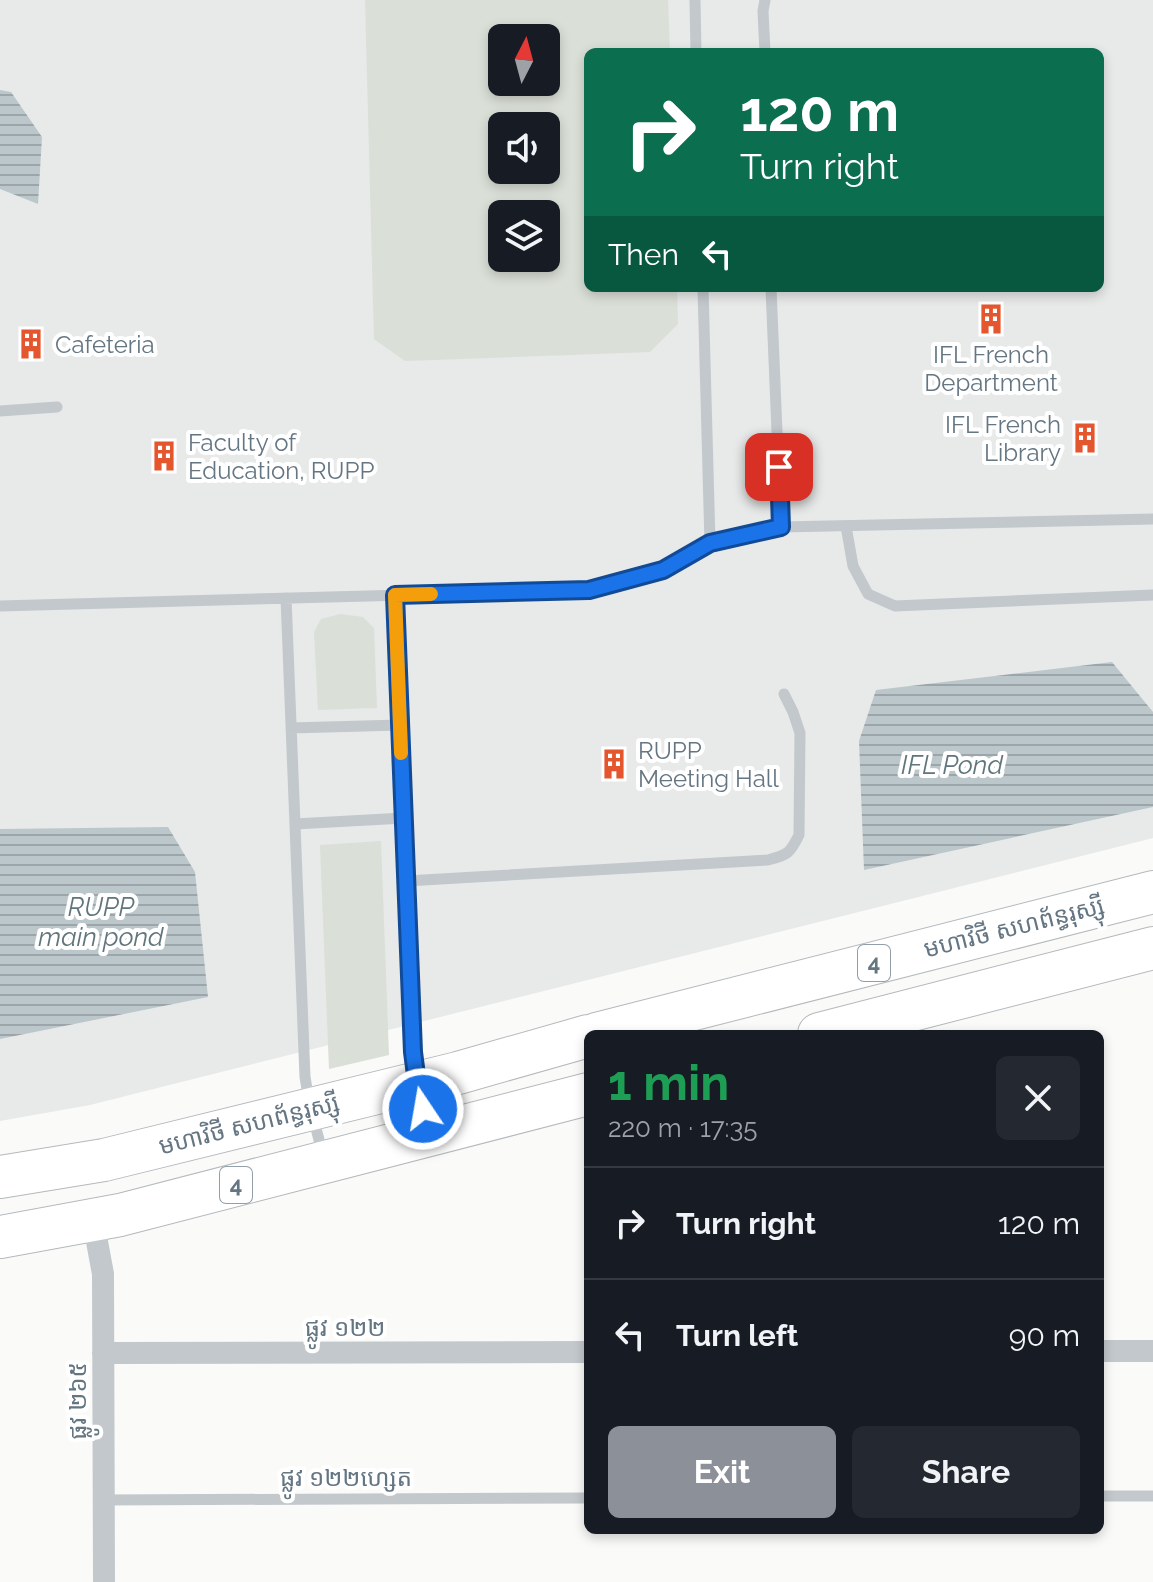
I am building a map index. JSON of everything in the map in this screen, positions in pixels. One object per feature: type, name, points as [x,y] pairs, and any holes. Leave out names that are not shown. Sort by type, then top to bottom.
[{"type":"highway","name":"មហាវិថី សហព័ន្ធរុស្ស៊ី","points":[[612,1030],[1153,892]]},
{"type":"highway","name":"4","points":[[835,1030],[1153,948]]},
{"type":"highway","name":"មហាវិថី សហព័ន្ធរុស្ស៊ី","points":[[0,1177],[104,1160],[417,1083],[584,1037]]},
{"type":"highway","name":"4","points":[[0,1237],[93,1220],[584,1095]]},
{"type":"street","name":"ផ្លូវ ២៦៥","points":[[93,1220],[103,1274],[104,1582]]},
{"type":"street","points":[[1104,1351],[1153,1351]]},
{"type":"street","name":"ផ្លូវ ១២២","points":[[103,1353],[584,1352]]},
{"type":"lane","points":[[695,0],[696,48]]},
{"type":"lane","points":[[765,0],[765,48]]},
{"type":"lane","points":[[703,292],[710,543]]},
{"type":"lane","points":[[771,292],[781,527]]},
{"type":"lane","points":[[0,411],[57,407]]},
{"type":"lane","points":[[0,606],[589,590],[663,570],[710,543],[781,527],[1153,519]]},
{"type":"lane","points":[[846,526],[853,566],[868,594],[895,606],[1153,595]]},
{"type":"lane","points":[[395,595],[413,1052],[430,1135]]},
{"type":"lane","points":[[286,598],[305,1077],[325,1163]]},
{"type":"lane","points":[[406,881],[768,860],[785,856],[799,835],[800,733],[784,694]]},
{"type":"lane","points":[[291,728],[400,725]]},
{"type":"lane","points":[[295,824],[404,818]]},
{"type":"lane","points":[[1104,1496],[1153,1496]]},
{"type":"lane","name":"ផ្លូវ ១២២ហ្សេត","points":[[104,1500],[584,1498]]},
{"type":"shaded area","points":[[0,0],[1153,0],[1153,838],[90,1105],[0,1121]]},
{"type":"shaded area","points":[[365,0],[668,0],[670,48],[584,48],[584,292],[677,292],[678,324],[650,352],[405,361],[374,339]]},
{"type":"shaded area","points":[[340,614],[363,617],[374,628],[377,708],[318,710],[314,632],[321,619]]},
{"type":"shaded area","points":[[381,841],[389,1055],[329,1069],[320,845]]},
{"type":"water","points":[[0,90],[11,92],[42,137],[38,204],[0,189]]},
{"type":"water","name":"IFL Pond","points":[[1112,662],[1153,712],[1153,807],[864,870],[859,741],[876,690]]},
{"type":"water","name":"RUPP main pond","points":[[168,827],[195,872],[208,997],[0,1039],[0,829]]},
{"type":"slow traffic","points":[[401,753],[395,595],[431,594]]},
{"type":"place","name":"IFL French Department","points":[[991,319]]},
{"type":"place","name":"Cafeteria","points":[[31,344]]},
{"type":"place","name":"IFL French Library","points":[[1085,438]]},
{"type":"place","name":"Faculty of Education, RUPP","points":[[164,456]]},
{"type":"place","name":"RUPP Meeting Hall","points":[[614,764]]},
{"type":"route","points":[[423,1109],[413,1052],[395,595],[589,590],[663,570],[710,543],[781,527],[779,467]]}]
